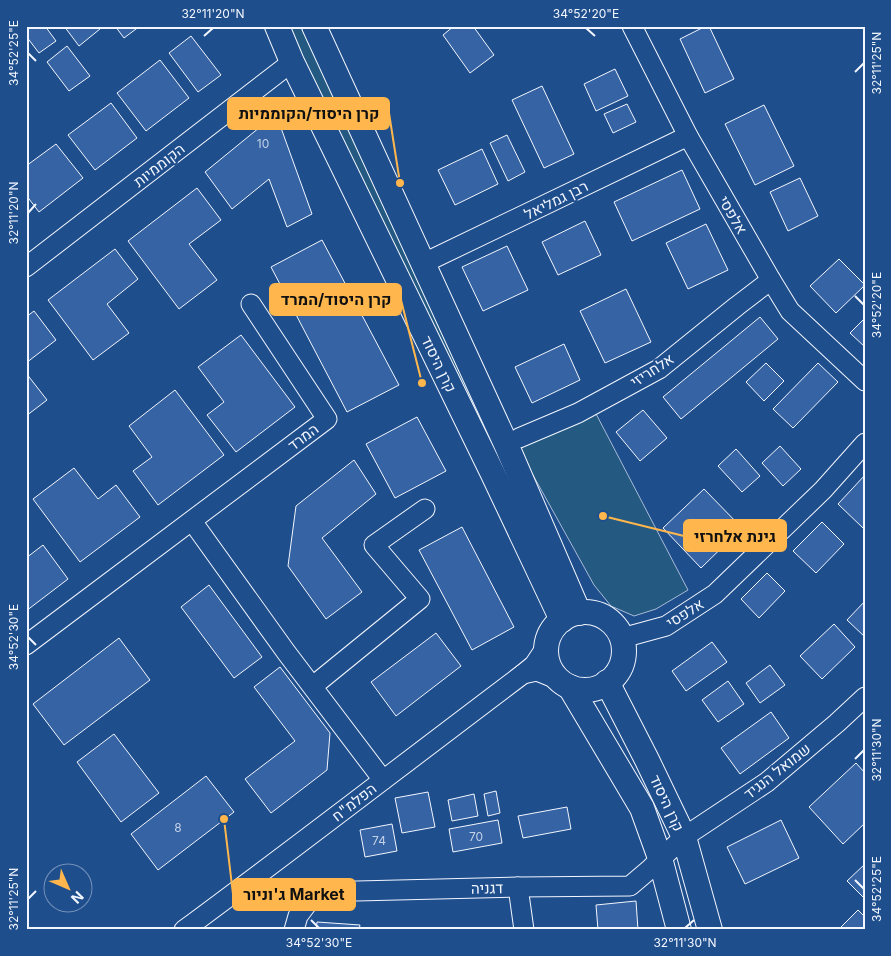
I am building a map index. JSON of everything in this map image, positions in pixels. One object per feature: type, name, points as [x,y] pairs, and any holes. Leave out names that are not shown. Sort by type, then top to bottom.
[{"type":"street","name":"קרן היסוד","points":[[278,26],[292,62],[494,477],[571,616]]},
{"type":"street","name":"קרן היסוד","points":[[314,26],[502,435],[571,616]]},
{"type":"street","name":"אלפסי","points":[[632,26],[688,136],[790,311],[865,380]]},
{"type":"street","name":"הקוממיות","points":[[26,267],[292,62]]},
{"type":"street","name":"רבן גמליאל","points":[[424,264],[688,136]]},
{"type":"street","name":"אלחריזי","points":[[519,438],[578,413],[659,369],[771,280]]},
{"type":"street","name":"המרד","points":[[26,645],[327,419],[251,304]]},
{"type":"street","name":"אלפסי","points":[[622,638],[666,626],[715,594],[823,490],[865,443]]},
{"type":"street","points":[[313,686],[420,599],[374,545],[425,509]]},
{"type":"street","points":[[192,520],[286,652],[383,780]]},
{"type":"street","points":[[523,674],[537,671],[565,684],[583,690],[596,688],[607,682],[616,674],[622,662],[624,650],[622,638],[617,629],[600,615],[590,612],[571,616],[554,627],[546,647],[547,660],[552,671],[565,684]]},
{"type":"street","name":"הפלמ\"ח","points":[[184,930],[286,855],[523,674],[534,665],[546,647]]},
{"type":"street","name":"קרן היסוד","points":[[607,682],[684,837],[710,930]]},
{"type":"street","name":"קרן היסוד","points":[[565,684],[642,808],[660,858],[679,930]]},
{"type":"street","name":"שמואל הנגיד","points":[[684,837],[767,782],[837,723],[865,696]]},
{"type":"street","name":"דגניה","points":[[294,930],[298,916],[316,892],[630,886],[684,837]]},
{"type":"street","points":[[518,887],[524,930]]},
{"type":"shaded area","points":[[282,26],[309,26],[394,209],[564,608]]},
{"type":"shaded area","points":[[594,410],[688,590],[656,609],[634,616],[611,606],[594,585],[518,448]]},
{"type":"building","points":[[26,26],[45,26],[56,41],[39,53],[26,36]]},
{"type":"building","points":[[64,26],[98,26],[100,29],[79,46]]},
{"type":"building","points":[[115,26],[140,26],[124,38]]},
{"type":"building","points":[[454,26],[473,26],[494,55],[470,73],[443,35]]},
{"type":"building","points":[[709,26],[734,79],[705,93],[680,39]]},
{"type":"building","points":[[191,36],[221,75],[198,92],[169,53]]},
{"type":"building","points":[[67,46],[90,76],[69,91],[47,62]]},
{"type":"building","points":[[160,60],[189,98],[146,131],[117,93]]},
{"type":"building","points":[[615,69],[628,96],[596,111],[584,84]]},
{"type":"building","points":[[542,86],[574,154],[544,168],[512,100]]},
{"type":"building","points":[[111,103],[137,138],[95,170],[68,135]]},
{"type":"building","points":[[627,104],[636,122],[613,133],[604,114]]},
{"type":"building","points":[[764,105],[794,166],[755,185],[725,124]]},
{"type":"building","points":[[276,114],[312,214],[287,227],[269,179],[232,209],[205,172]]},
{"type":"building","points":[[507,135],[525,172],[508,181],[490,143]]},
{"type":"building","points":[[56,144],[83,178],[39,212],[26,195],[26,166]]},
{"type":"building","points":[[482,149],[498,184],[455,205],[438,170]]},
{"type":"building","points":[[682,170],[700,209],[632,241],[614,202]]},
{"type":"building","points":[[800,178],[818,216],[788,231],[770,192]]},
{"type":"building","points":[[197,188],[221,220],[189,244],[217,280],[179,309],[128,241]]},
{"type":"building","points":[[585,221],[601,255],[558,275],[542,242]]},
{"type":"building","points":[[706,224],[728,270],[688,289],[666,243]]},
{"type":"building","points":[[322,240],[399,385],[347,412],[271,267]]},
{"type":"building","points":[[507,246],[528,290],[483,311],[462,267]]},
{"type":"building","points":[[115,249],[138,279],[107,304],[129,333],[93,360],[48,300]]},
{"type":"building","points":[[839,259],[865,285],[836,313],[810,286]]},
{"type":"building","points":[[626,289],[651,342],[605,363],[580,311]]},
{"type":"building","points":[[34,311],[56,340],[26,363],[26,317]]},
{"type":"building","points":[[760,317],[778,339],[681,419],[663,397]]},
{"type":"building","points":[[865,318],[865,347],[850,333]]},
{"type":"building","points":[[241,335],[295,407],[236,452],[207,415],[224,402],[198,367]]},
{"type":"building","points":[[564,344],[580,380],[532,403],[515,367]]},
{"type":"building","points":[[766,363],[784,381],[764,401],[746,382]]},
{"type":"building","points":[[818,363],[838,382],[793,428],[773,409]]},
{"type":"building","points":[[26,373],[47,400],[26,416]]},
{"type":"building","points":[[175,390],[224,455],[158,505],[133,471],[152,457],[129,426]]},
{"type":"building","points":[[643,410],[667,438],[640,461],[616,432]]},
{"type":"building","points":[[417,417],[446,471],[395,498],[366,444]]},
{"type":"building","points":[[780,446],[801,469],[783,486],[762,463]]},
{"type":"building","points":[[736,449],[760,476],[742,492],[718,466]]},
{"type":"building","points":[[354,460],[376,494],[322,538],[362,592],[326,619],[288,566],[296,506]]},
{"type":"building","points":[[74,468],[98,499],[116,485],[140,517],[80,562],[33,499]]},
{"type":"building","points":[[865,475],[865,526],[863,528],[838,504]]},
{"type":"building","points":[[704,489],[742,528],[701,568],[663,528]]},
{"type":"building","points":[[822,522],[844,544],[816,573],[793,551]]},
{"type":"building","points":[[462,527],[514,627],[472,650],[419,550]]},
{"type":"building","points":[[43,545],[68,579],[26,611],[26,558]]},
{"type":"building","points":[[767,573],[785,591],[759,618],[741,599]]},
{"type":"building","points":[[209,585],[262,657],[234,678],[181,607]]},
{"type":"building","points":[[865,601],[865,637],[847,620]]},
{"type":"building","points":[[834,624],[855,647],[822,679],[800,656]]},
{"type":"building","points":[[436,633],[461,666],[396,716],[371,682]]},
{"type":"building","points":[[119,638],[150,680],[64,745],[33,704]]},
{"type":"building","points":[[712,642],[727,662],[686,691],[672,671]]},
{"type":"building","points":[[770,665],[785,685],[760,703],[746,683]]},
{"type":"building","points":[[280,667],[330,733],[327,770],[271,813],[245,779],[295,741],[254,687]]},
{"type":"building","points":[[728,681],[744,704],[718,722],[702,700]]},
{"type":"building","points":[[771,712],[789,738],[740,774],[721,748]]},
{"type":"building","points":[[114,734],[159,793],[121,822],[77,762]]},
{"type":"building","points":[[856,763],[865,773],[865,823],[843,844],[809,807]]},
{"type":"building","points":[[206,776],[234,812],[158,870],[131,834]]},
{"type":"building","points":[[496,791],[500,813],[488,816],[484,794]]},
{"type":"building","points":[[428,792],[435,827],[402,833],[395,798]]},
{"type":"building","points":[[474,794],[478,816],[452,821],[448,800]]},
{"type":"building","points":[[567,807],[571,829],[523,838],[518,816]]},
{"type":"building","points":[[498,820],[502,843],[453,852],[449,829]]},
{"type":"building","points":[[781,820],[799,858],[745,884],[727,847]]},
{"type":"building","points":[[392,824],[397,851],[365,857],[360,830]]},
{"type":"building","points":[[865,864],[865,899],[847,881]]},
{"type":"building","points":[[636,901],[638,930],[598,930],[596,905]]},
{"type":"building","points":[[858,910],[865,917],[865,930],[838,930]]},
{"type":"building","points":[[317,922],[360,925],[359,930],[316,930]]},
{"type":"place","name":"קרן היסוד/הקוממיות","points":[[400,183]]},
{"type":"place","name":"קרן היסוד/המרד","points":[[422,383]]},
{"type":"place","name":"גינת אלחרזי","points":[[603,516]]},
{"type":"place","name":"ג'וניור Market","points":[[224,819]]}]
